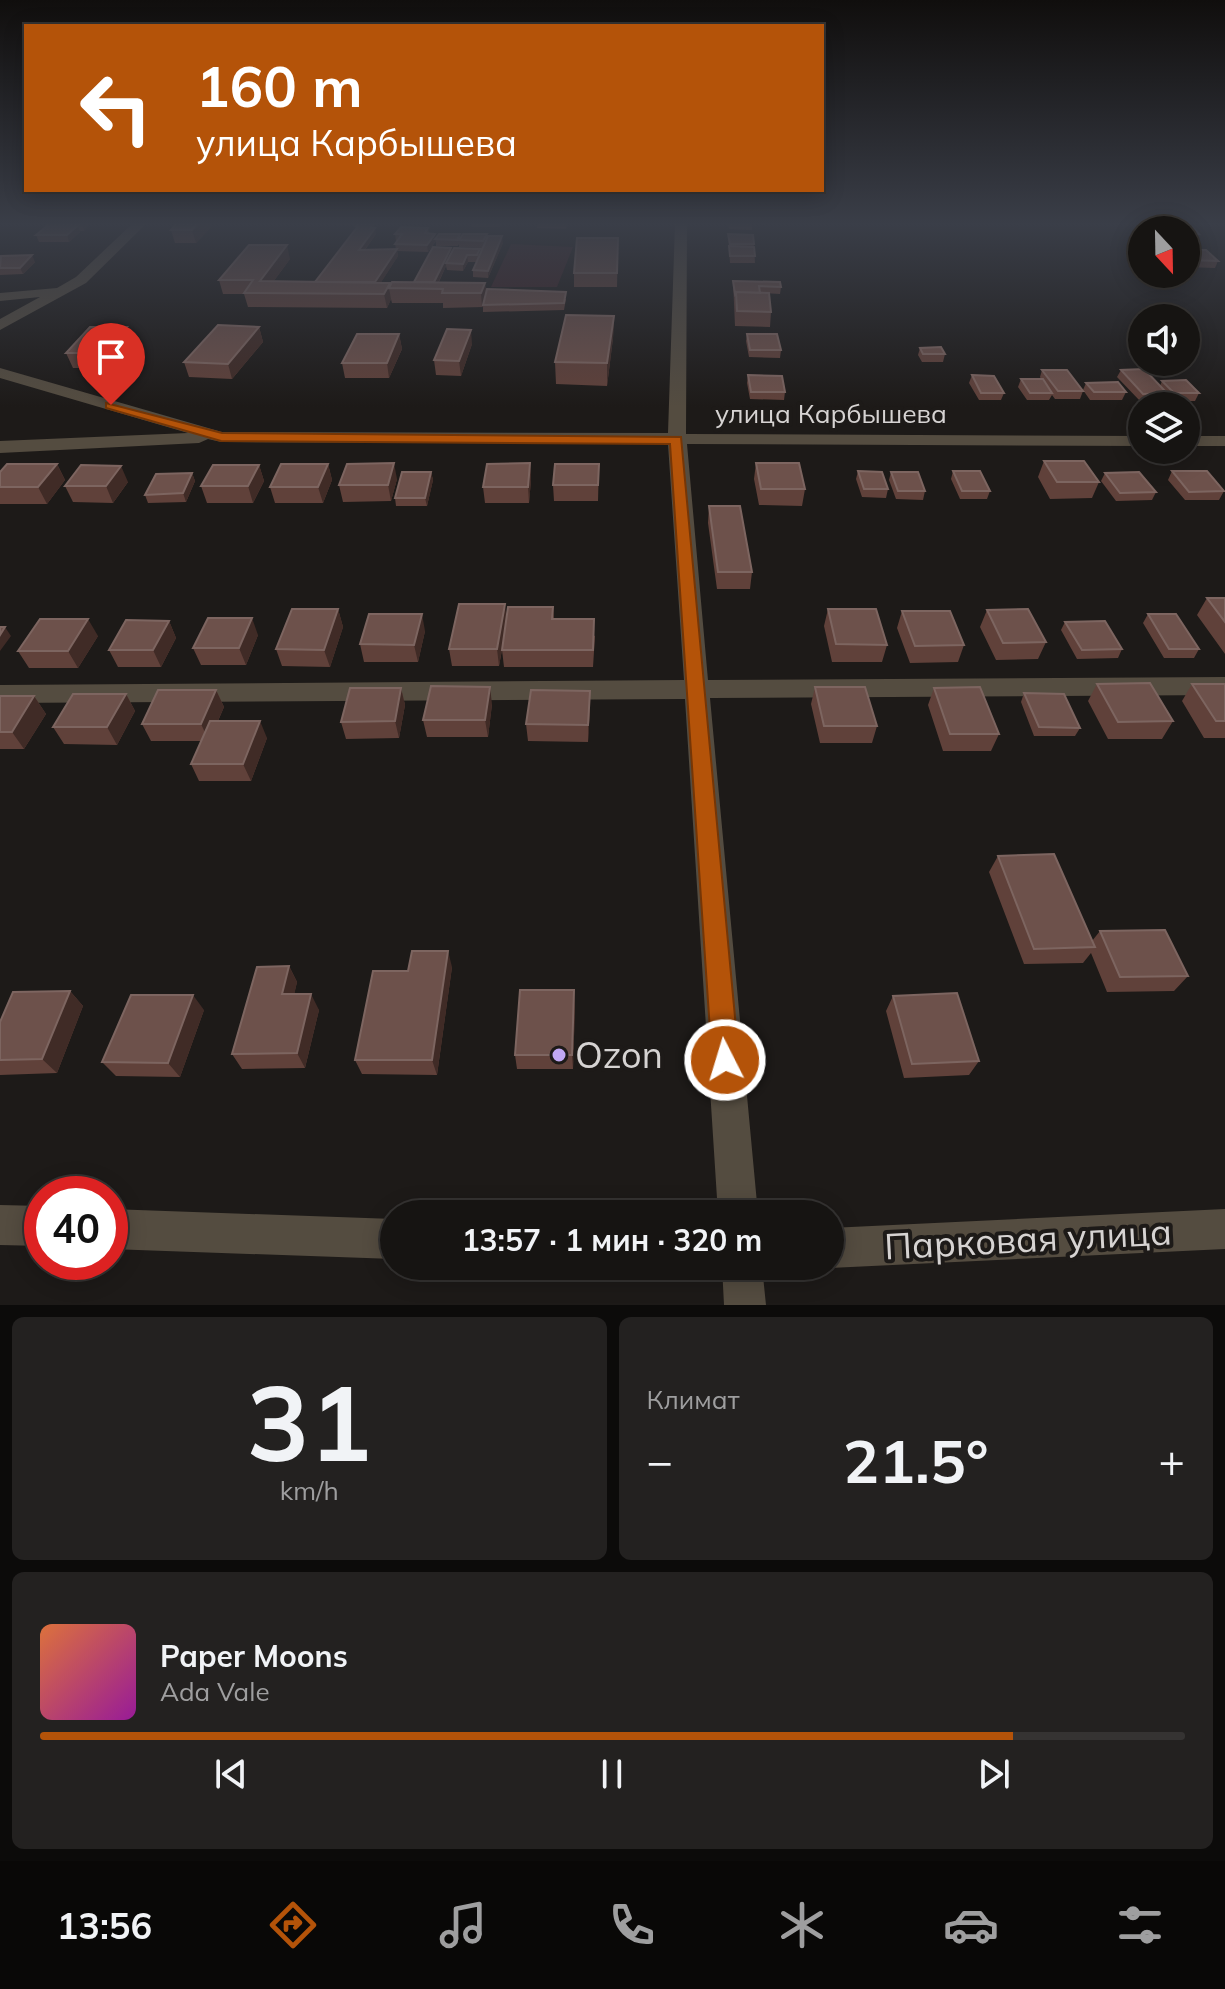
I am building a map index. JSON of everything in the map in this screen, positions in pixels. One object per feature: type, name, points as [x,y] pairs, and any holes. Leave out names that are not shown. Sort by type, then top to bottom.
[{"type":"street","points":[[0,325],[72,285]]},
{"type":"street","points":[[680,285],[677,440],[737,1200]]},
{"type":"street","points":[[0,297],[63,290]]},
{"type":"street","name":"улица Карбышева","points":[[0,373],[221,437],[1128,441]]},
{"type":"street","points":[[0,447],[221,437]]},
{"type":"street","points":[[1200,441],[1225,441]]},
{"type":"street","points":[[0,694],[1225,686]]},
{"type":"street","points":[[0,1225],[24,1226]]},
{"type":"street","name":"Парковая улица","points":[[844,1247],[1225,1229]]},
{"type":"street","points":[[128,1230],[380,1239]]},
{"type":"street","points":[[743,1280],[745,1305]]},
{"type":"shaded area","points":[[492,285],[558,285],[557,287]]},
{"type":"building","points":[[250,285],[389,285],[384,294],[244,293]]},
{"type":"building","points":[[391,285],[484,285],[481,293],[389,288]]},
{"type":"building","points":[[734,285],[781,285],[781,287],[759,286],[760,293],[735,294]]},
{"type":"building","points":[[487,289],[566,292],[564,303],[483,305]]},
{"type":"building","points":[[736,292],[769,293],[771,312],[737,311]]},
{"type":"building","points":[[566,315],[614,316],[607,363],[555,362]]},
{"type":"building","points":[[218,325],[259,327],[228,364],[184,362]]},
{"type":"building","points":[[90,327],[127,327],[110,347],[87,347],[82,353],[66,353]]},
{"type":"building","points":[[447,329],[471,330],[459,361],[434,360]]},
{"type":"building","points":[[357,334],[399,334],[387,363],[342,363]]},
{"type":"building","points":[[747,334],[777,334],[781,350],[750,350]]},
{"type":"building","points":[[941,347],[945,354],[923,354],[920,348]]},
{"type":"building","points":[[1042,370],[1067,370],[1083,391],[1058,391]]},
{"type":"building","points":[[1121,370],[1128,370],[1128,376],[1151,376],[1166,392],[1141,392]]},
{"type":"building","points":[[748,375],[782,376],[785,392],[751,392]]},
{"type":"building","points":[[972,375],[994,376],[1004,393],[981,393]]},
{"type":"building","points":[[1021,379],[1043,379],[1052,393],[1030,393]]},
{"type":"building","points":[[1186,380],[1198,392],[1173,392],[1162,381]]},
{"type":"building","points":[[1118,382],[1126,392],[1094,392],[1086,383]]},
{"type":"building","points":[[1044,461],[1084,461],[1099,482],[1057,482]]},
{"type":"building","points":[[394,463],[388,485],[339,485],[347,464]]},
{"type":"building","points":[[530,463],[528,487],[483,487],[487,464]]},
{"type":"building","points":[[756,463],[799,463],[805,489],[761,489]]},
{"type":"building","points":[[7,464],[57,464],[38,487],[0,487],[0,472]]},
{"type":"building","points":[[281,464],[328,464],[318,487],[270,487]]},
{"type":"building","points":[[555,464],[599,464],[598,485],[553,485]]},
{"type":"building","points":[[81,465],[121,466],[106,486],[65,486]]},
{"type":"building","points":[[213,465],[259,465],[248,486],[201,486]]},
{"type":"building","points":[[858,471],[882,472],[888,489],[864,489]]},
{"type":"building","points":[[953,471],[980,471],[990,491],[962,491]]},
{"type":"building","points":[[1172,471],[1207,471],[1224,491],[1189,492]]},
{"type":"building","points":[[402,472],[431,472],[425,498],[395,498]]},
{"type":"building","points":[[891,472],[918,472],[925,491],[898,491]]},
{"type":"building","points":[[1139,472],[1156,492],[1120,493],[1105,473]]},
{"type":"building","points":[[192,473],[183,493],[145,495],[156,474]]},
{"type":"building","points":[[709,506],[740,506],[752,572],[718,572]]},
{"type":"building","points":[[1207,598],[1225,598],[1225,622]]},
{"type":"building","points":[[459,604],[505,604],[497,649],[449,649]]},
{"type":"building","points":[[508,607],[553,607],[552,619],[594,619],[593,650],[502,650]]},
{"type":"building","points":[[292,609],[338,609],[324,650],[276,649]]},
{"type":"building","points":[[828,609],[876,609],[887,645],[836,644]]},
{"type":"building","points":[[1028,609],[1046,642],[1003,643],[987,610]]},
{"type":"building","points":[[902,611],[950,611],[964,645],[915,646]]},
{"type":"building","points":[[369,614],[422,614],[414,645],[360,644]]},
{"type":"building","points":[[1148,614],[1176,614],[1199,649],[1169,649]]},
{"type":"building","points":[[208,618],[252,618],[239,648],[193,648]]},
{"type":"building","points":[[40,619],[88,619],[68,651],[18,651]]},
{"type":"building","points":[[126,620],[169,621],[153,650],[109,650]]},
{"type":"building","points":[[1105,621],[1122,649],[1082,650],[1065,622]]},
{"type":"building","points":[[1150,683],[1173,721],[1118,722],[1097,684]]},
{"type":"building","points":[[1192,684],[1225,684],[1225,721],[1216,721]]},
{"type":"building","points":[[431,686],[490,687],[485,720],[423,720]]},
{"type":"building","points":[[815,687],[865,687],[877,726],[824,726]]},
{"type":"building","points":[[980,687],[999,734],[950,734],[934,688]]},
{"type":"building","points":[[350,688],[401,688],[395,721],[341,722]]},
{"type":"building","points":[[158,690],[216,690],[201,724],[142,724]]},
{"type":"building","points":[[531,690],[590,691],[588,725],[526,724]]},
{"type":"building","points":[[1024,693],[1064,694],[1080,728],[1039,727]]},
{"type":"building","points":[[73,694],[126,694],[107,727],[53,727]]},
{"type":"building","points":[[0,696],[34,696],[12,732],[0,732]]},
{"type":"building","points":[[210,721],[260,721],[243,764],[191,764]]},
{"type":"building","points":[[1054,854],[1095,947],[1034,949],[998,856]]},
{"type":"building","points":[[1165,930],[1188,976],[1120,977],[1100,931]]},
{"type":"building","points":[[412,951],[448,951],[432,1060],[355,1060],[373,971],[408,971]]},
{"type":"building","points":[[289,966],[282,994],[311,994],[297,1053],[232,1054],[257,967]]},
{"type":"building","points":[[520,990],[574,990],[572,1055],[515,1055]]},
{"type":"building","points":[[70,991],[42,1059],[0,1060],[0,1022],[13,992]]},
{"type":"building","points":[[957,993],[979,1061],[912,1064],[893,996]]},
{"type":"building","points":[[131,995],[193,995],[168,1063],[102,1062]]},
{"type":"place","name":"Ozon","points":[[559,1055]]},
{"type":"route","points":[[111,405],[221,437],[677,440],[725,1060]]}]
